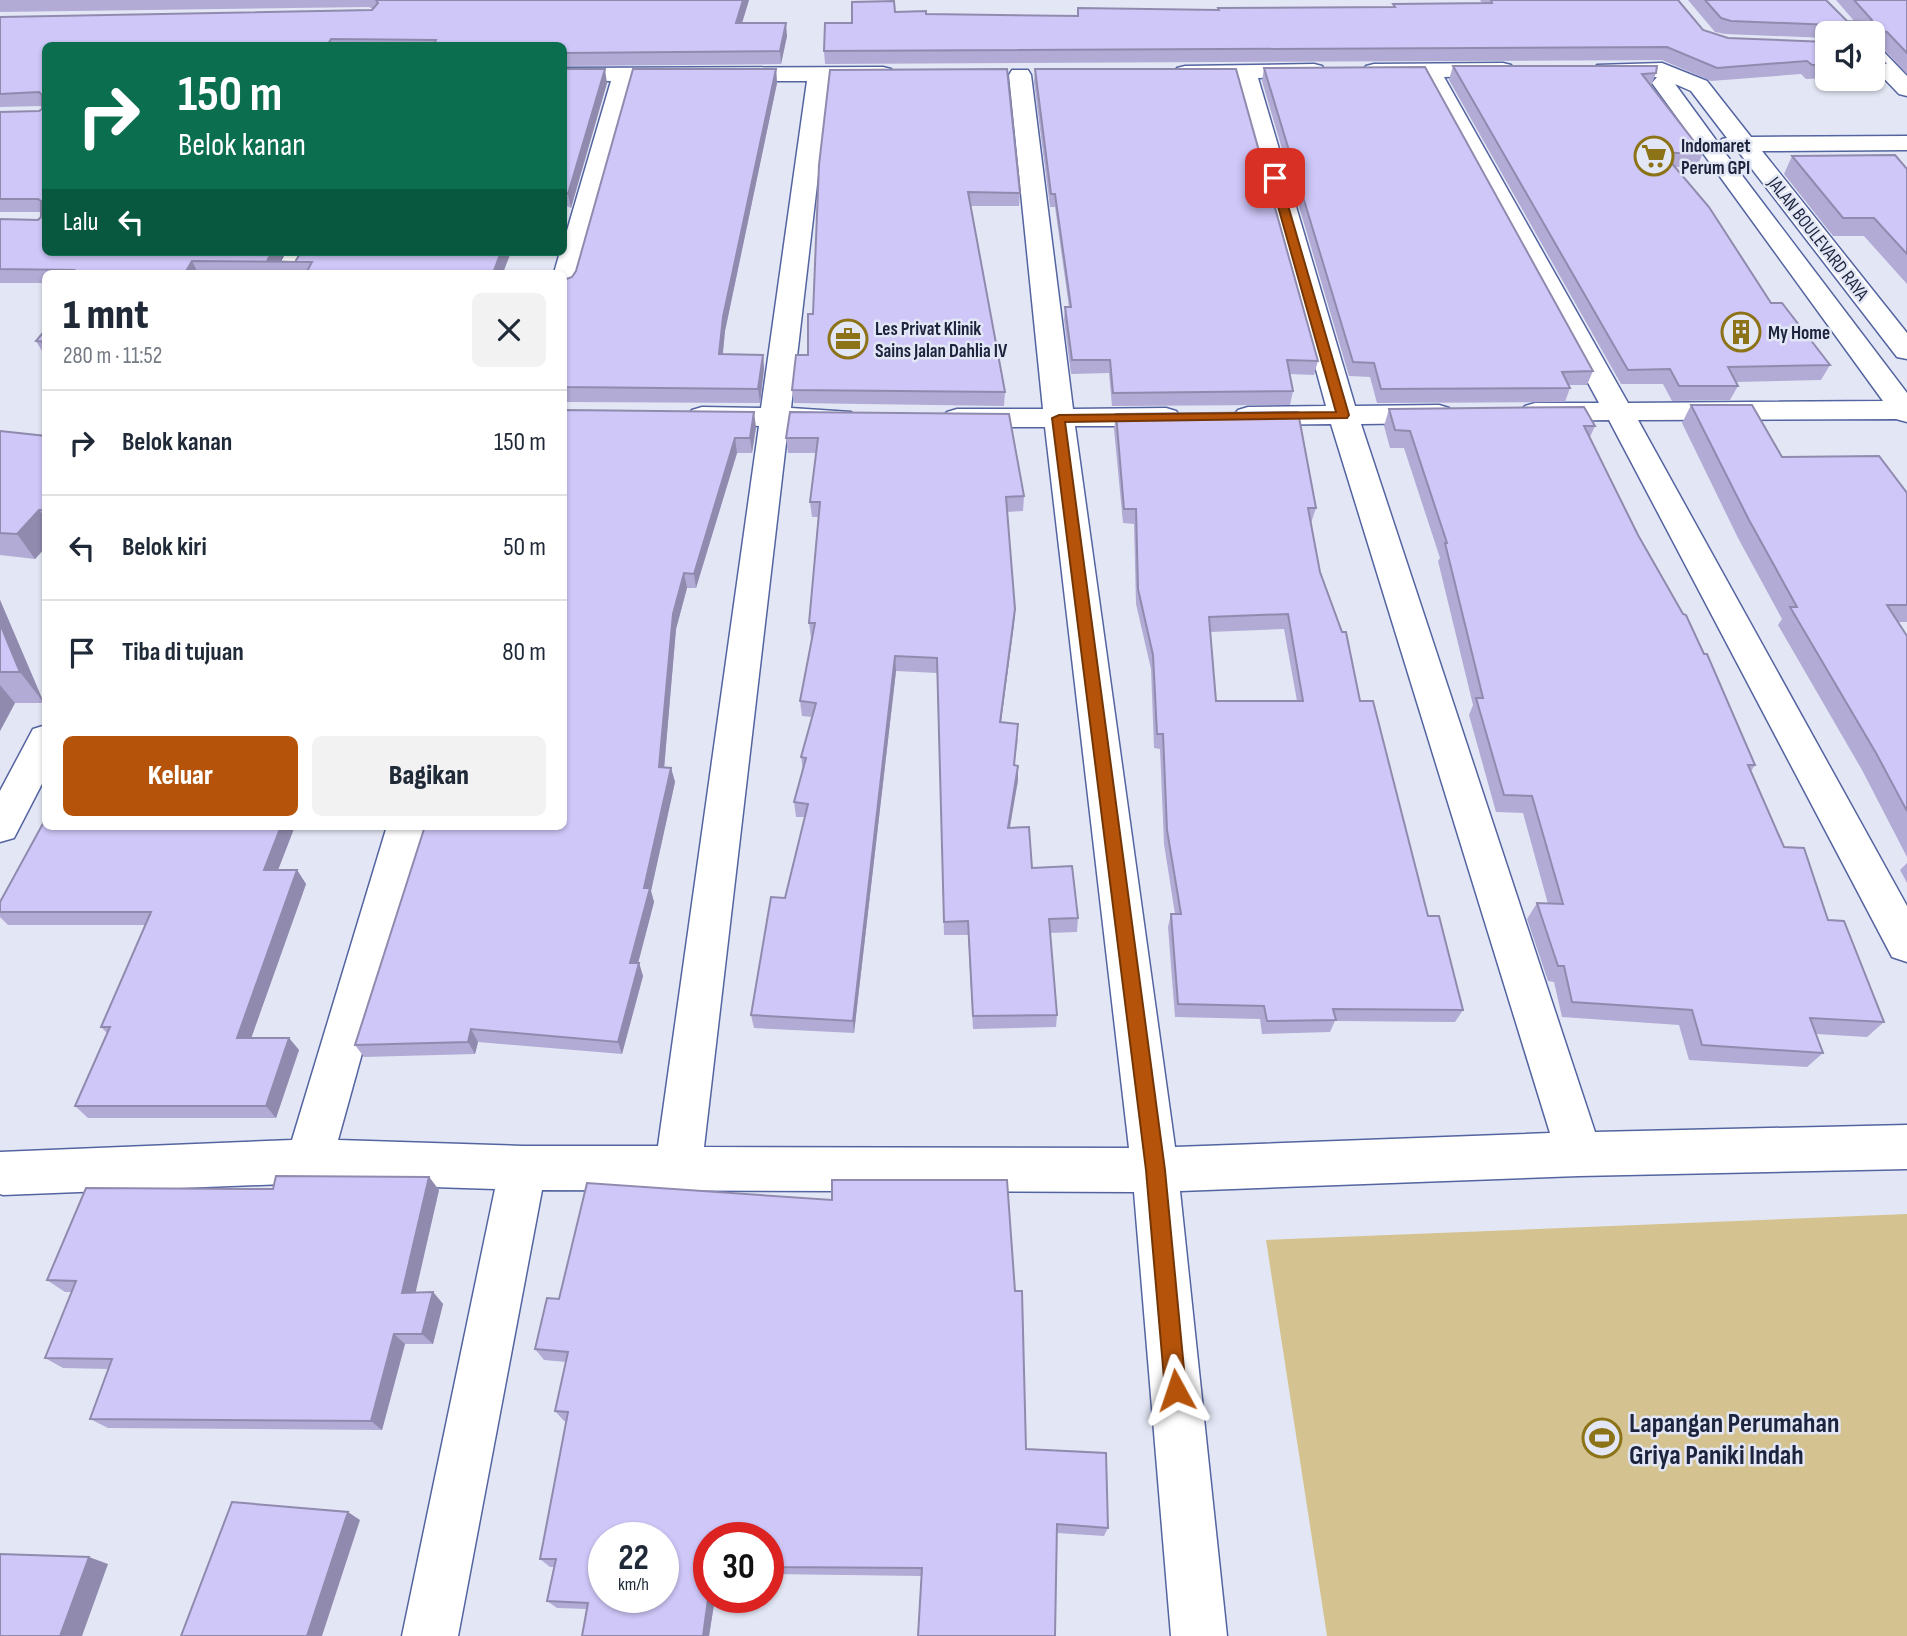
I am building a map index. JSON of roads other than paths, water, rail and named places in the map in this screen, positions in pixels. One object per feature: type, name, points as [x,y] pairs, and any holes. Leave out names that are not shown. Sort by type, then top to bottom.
[{"type":"street","points":[[1885,46],[1895,46]]},
{"type":"street","points":[[1885,66],[1907,89]]},
{"type":"street","points":[[1578,70],[1646,69],[1673,75]]},
{"type":"street","points":[[1166,73],[1520,70]]},
{"type":"street","points":[[1430,71],[1618,411],[1907,945]]},
{"type":"street","points":[[1245,72],[1343,415],[1579,1154]]},
{"type":"street","points":[[567,74],[899,74]]},
{"type":"street","points":[[567,274],[624,74]]},
{"type":"street","points":[[678,1168],[819,74]]},
{"type":"street","points":[[993,75],[1046,74]]},
{"type":"street","points":[[1020,75],[1059,418],[1155,1170],[1199,1636]]},
{"type":"street","name":"JALAN BOULEVARD RAYA","points":[[1906,411],[1663,83],[1673,75],[1699,86],[1907,351]]},
{"type":"street","points":[[1713,154],[1907,143]]},
{"type":"street","points":[[1752,153],[1907,160]]},
{"type":"street","points":[[1508,412],[1906,411]]},
{"type":"street","points":[[923,418],[1467,413]]},
{"type":"street","points":[[669,415],[869,418]]},
{"type":"street","points":[[0,827],[42,747]]},
{"type":"street","points":[[309,1161],[405,830]]},
{"type":"street","points":[[1,1173],[309,1161],[523,1168],[1155,1170],[1579,1154],[1907,1147]]},
{"type":"street","points":[[429,1636],[523,1168]]},
{"type":"place","name":"Indomaret Perum GPI","points":[[1654,156]]},
{"type":"place","name":"My Home","points":[[1741,332]]},
{"type":"place","name":"Les Privat Klinik Sains Jalan Dahlia IV","points":[[848,339]]},
{"type":"place","name":"Lapangan Perumahan Griya Paniki Indah","points":[[1602,1438]]}]
